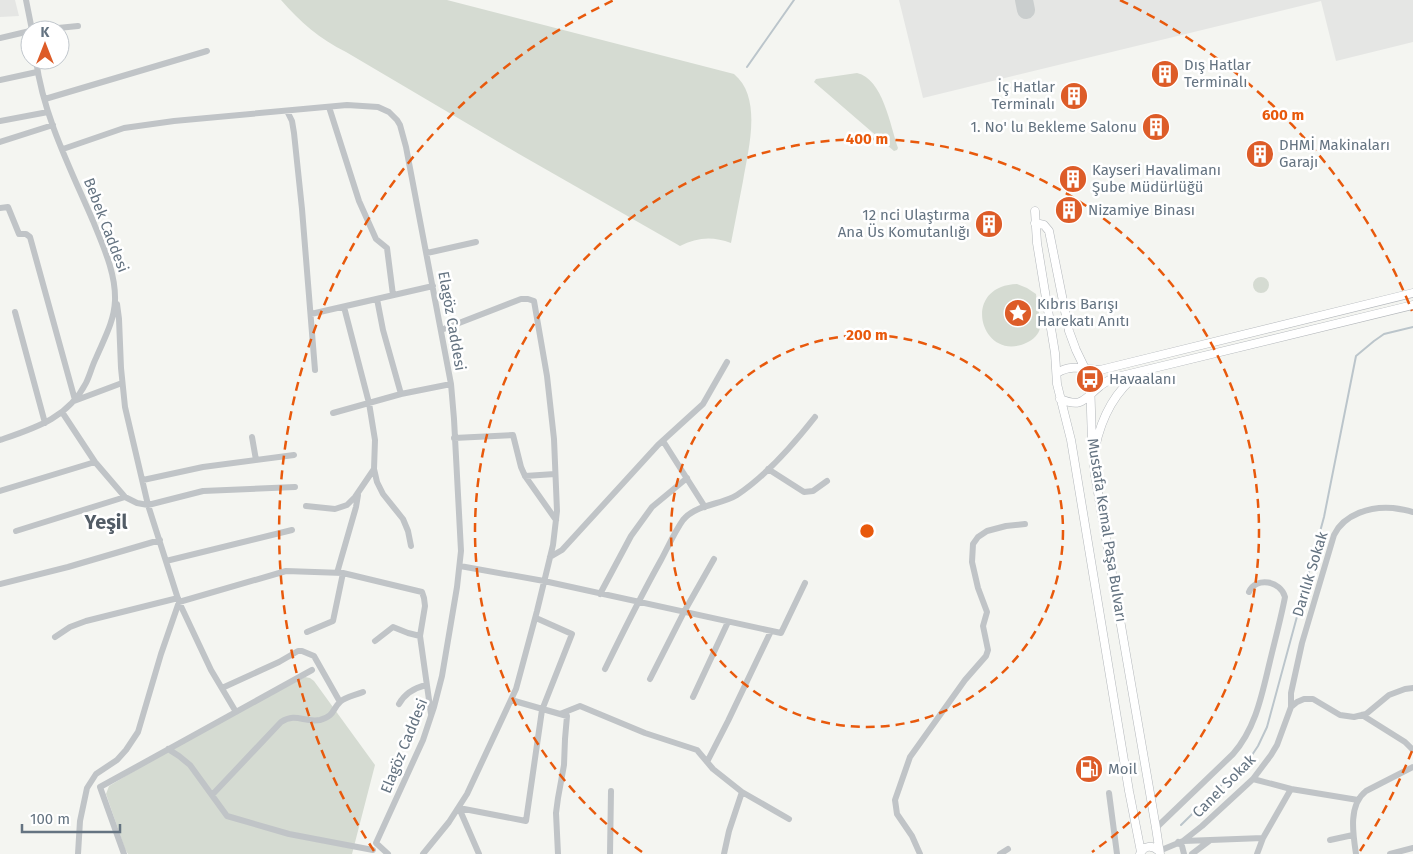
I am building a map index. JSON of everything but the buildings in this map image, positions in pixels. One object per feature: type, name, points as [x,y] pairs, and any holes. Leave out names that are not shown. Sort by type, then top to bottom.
[{"type":"main road","name":"Mustafa Kemal Paşa Bulvarı","points":[[1035,211],[1035,223],[1055,347],[1057,384],[1070,440],[1141,853]]},
{"type":"main road","name":"Mustafa Kemal Paşa Bulvarı","points":[[1035,223],[1044,225],[1048,231],[1069,332],[1090,380],[1095,475],[1160,852]]},
{"type":"main road","points":[[1057,373],[1070,367],[1100,370],[1413,293]]},
{"type":"main road","points":[[1060,399],[1069,403],[1077,403],[1091,396],[1098,387],[1113,378],[1413,305]]},
{"type":"main road","points":[[1093,457],[1099,432],[1114,400],[1128,382],[1144,370]]},
{"type":"main road","points":[[1141,853],[1150,846],[1155,847],[1160,852]]},
{"type":"street","points":[[26,0],[29,20]]},
{"type":"street","points":[[70,27],[78,26]]},
{"type":"street","points":[[0,38],[20,33]]},
{"type":"street","points":[[44,99],[207,51]]},
{"type":"street","points":[[0,80],[37,72]]},
{"type":"street","name":"Bebek Caddesi","points":[[0,440],[45,423],[62,412],[74,400],[86,383],[110,326],[114,308],[113,277],[99,237],[48,112],[37,72]]},
{"type":"street","name":"Elagöz Caddesi","points":[[63,149],[124,128],[174,121],[347,105],[378,108],[389,112],[397,120],[405,138],[451,384],[461,551],[442,676],[432,715],[423,740],[372,852]]},
{"type":"street","points":[[329,107],[359,201],[376,239],[387,248],[393,296]]},
{"type":"street","points":[[287,111],[292,121],[294,133],[315,370]]},
{"type":"street","points":[[0,121],[48,112]]},
{"type":"street","points":[[0,142],[53,125]]},
{"type":"street","points":[[0,208],[8,207],[18,234],[26,234],[30,237],[74,400],[122,383]]},
{"type":"street","points":[[426,253],[476,242]]},
{"type":"street","points":[[311,314],[433,286]]},
{"type":"street","points":[[115,293],[120,326],[122,383],[125,407],[148,505],[178,600],[211,670],[236,712]]},
{"type":"street","points":[[377,299],[400,394]]},
{"type":"street","points":[[423,854],[444,829],[475,779],[511,700],[520,676],[536,618],[550,557],[556,520],[554,439],[547,376],[534,301],[522,299],[441,330]]},
{"type":"street","points":[[344,307],[369,403],[374,440],[374,469],[377,482],[382,494],[403,518],[411,546]]},
{"type":"street","points":[[15,312],[45,423]]},
{"type":"street","points":[[550,557],[562,550],[663,441],[703,404],[727,362]]},
{"type":"street","points":[[333,413],[400,394],[451,384]]},
{"type":"street","points":[[62,412],[95,462],[125,497],[137,504],[148,505],[203,491],[295,487]]},
{"type":"street","points":[[606,668],[638,602],[683,520],[705,507],[736,496],[792,446],[815,418]]},
{"type":"street","points":[[454,438],[513,435],[521,468],[525,476],[556,520]]},
{"type":"street","points":[[252,437],[256,460]]},
{"type":"street","points":[[663,441],[705,507]]},
{"type":"street","points":[[143,480],[203,467],[294,455]]},
{"type":"street","points":[[0,491],[95,462]]},
{"type":"street","points":[[306,506],[331,509],[350,503],[374,469]]},
{"type":"street","points":[[768,469],[804,492],[813,491],[827,481]]},
{"type":"street","points":[[525,476],[556,474]]},
{"type":"street","points":[[600,594],[631,536],[652,507],[687,478]]},
{"type":"street","points":[[307,632],[334,621],[340,573],[358,493]]},
{"type":"street","points":[[16,531],[125,497]]},
{"type":"street","name":"Darılık Sokak","points":[[1291,708],[1291,693],[1302,642],[1338,527],[1350,516],[1364,511],[1392,508],[1413,512]]},
{"type":"street","points":[[920,854],[912,836],[898,814],[895,804],[896,796],[910,757],[965,680],[986,656],[988,650],[983,626],[987,612],[978,588],[972,562],[973,544],[978,537],[987,531],[1025,524]]},
{"type":"street","points":[[166,560],[292,530]]},
{"type":"street","points":[[0,584],[68,567],[160,540]]},
{"type":"street","points":[[650,679],[684,612],[714,559]]},
{"type":"street","points":[[460,566],[544,581],[781,633],[805,583]]},
{"type":"street","points":[[55,637],[70,627],[86,621],[178,600],[286,571],[340,573],[422,592],[425,606],[420,636],[432,715]]},
{"type":"street","points":[[1156,828],[1233,754],[1243,742],[1253,724],[1286,597],[1280,588],[1267,582],[1255,584],[1249,592]]},
{"type":"street","points":[[78,854],[80,821],[86,788],[96,774],[116,760],[126,750],[138,732],[178,600]]},
{"type":"street","points":[[458,808],[526,821],[542,710],[572,634],[536,618]]},
{"type":"street","points":[[693,697],[728,622]]},
{"type":"street","points":[[375,641],[394,627],[420,636]]},
{"type":"street","points":[[707,762],[771,631]]},
{"type":"street","points":[[222,688],[279,662],[298,651],[302,651],[314,656],[340,702]]},
{"type":"street","points":[[124,854],[100,786],[312,670]]},
{"type":"street","points":[[398,704],[410,691],[426,685]]},
{"type":"street","points":[[1291,708],[1297,702],[1308,699],[1317,701],[1344,717],[1354,717],[1362,715],[1397,691],[1413,688]]},
{"type":"street","points":[[212,795],[281,722],[292,717],[309,720],[324,719],[333,713],[340,702],[362,692]]},
{"type":"street","points":[[511,700],[567,716],[564,739],[564,765],[556,813],[558,854]]},
{"type":"street","points":[[560,714],[580,706],[662,739],[696,750],[713,769],[742,792],[789,819]]},
{"type":"street","name":"Canel Sokak","points":[[1160,852],[1180,842],[1202,826],[1253,779],[1277,745],[1291,708]]},
{"type":"street","points":[[1362,715],[1404,742],[1413,750]]},
{"type":"street","points":[[168,749],[190,765],[227,816],[289,834],[372,852]]},
{"type":"street","points":[[1356,854],[1353,835],[1358,800],[1366,791],[1413,768]]},
{"type":"street","points":[[1253,779],[1291,789],[1358,800]]},
{"type":"street","points":[[1257,854],[1263,838],[1291,789]]},
{"type":"street","points":[[610,854],[611,791]]},
{"type":"street","points":[[724,854],[729,831],[742,792]]},
{"type":"street","points":[[1110,793],[1116,854]]},
{"type":"street","points":[[458,808],[479,854]]},
{"type":"street","points":[[1202,826],[1202,838],[1208,841]]},
{"type":"street","points":[[1330,840],[1353,835]]},
{"type":"street","points":[[1184,854],[1180,842],[1263,838]]},
{"type":"street","points":[[1192,854],[1208,841]]},
{"type":"street","points":[[376,843],[388,854]]},
{"type":"street","points":[[1390,854],[1413,848]]},
{"type":"street","points":[[1000,854],[1008,849]]},
{"type":"shaded area","points":[[0,0],[15,0],[19,16],[0,17]]},
{"type":"shaded area","points":[[281,0],[447,0],[734,74],[743,84],[748,96],[751,110],[751,125],[748,155],[731,243],[705,238],[680,246],[319,36],[303,23]]},
{"type":"shaded area","points":[[899,0],[1413,0],[1413,42],[1336,61],[1321,1],[923,98]]},
{"type":"shaded area","points":[[857,73],[866,77],[879,93],[888,116],[897,150],[894,151],[814,82],[816,79]]},
{"type":"shaded area","points":[[1261,277],[1267,279],[1269,285],[1267,291],[1261,293],[1255,291],[1253,285],[1255,279]]},
{"type":"shaded area","points":[[1017,284],[1036,294],[1040,328],[1032,340],[1012,346],[999,343],[989,335],[983,323],[982,310],[987,297],[999,288]]},
{"type":"shaded area","points":[[305,677],[314,681],[375,765],[352,854],[128,854],[106,794],[109,786],[166,752]]},
{"type":"waterway","points":[[747,67],[794,0]]},
{"type":"waterway","points":[[1181,825],[1252,755],[1267,727],[1324,517],[1356,356],[1384,334],[1413,327]]},
{"type":"taxiway","points":[[1024,0],[1026,10]]},
{"type":"place","name":"Dış Hatlar Terminalı","points":[[1165,74]]},
{"type":"place","name":"İç Hatlar Terminalı","points":[[1074,96]]},
{"type":"place","name":"1. No' lu Bekleme Salonu","points":[[1156,127]]},
{"type":"place","name":"DHMİ Makinaları Garajı","points":[[1260,154]]},
{"type":"place","name":"Kayseri Havalimanı Şube Müdürlüğü","points":[[1073,179]]},
{"type":"place","name":"Nizamiye Binası","points":[[1069,210]]},
{"type":"place","name":"12 nci Ulaştırma Ana Üs Komutanlığı","points":[[989,224]]},
{"type":"place","name":"Kıbrıs Barışı Harekatı Anıtı","points":[[1018,313]]},
{"type":"place","name":"Havaalanı","points":[[1090,379]]},
{"type":"place","name":"Moil","points":[[1089,769]]},
{"type":"district","name":"Yeşil","points":[[106,522]]}]
